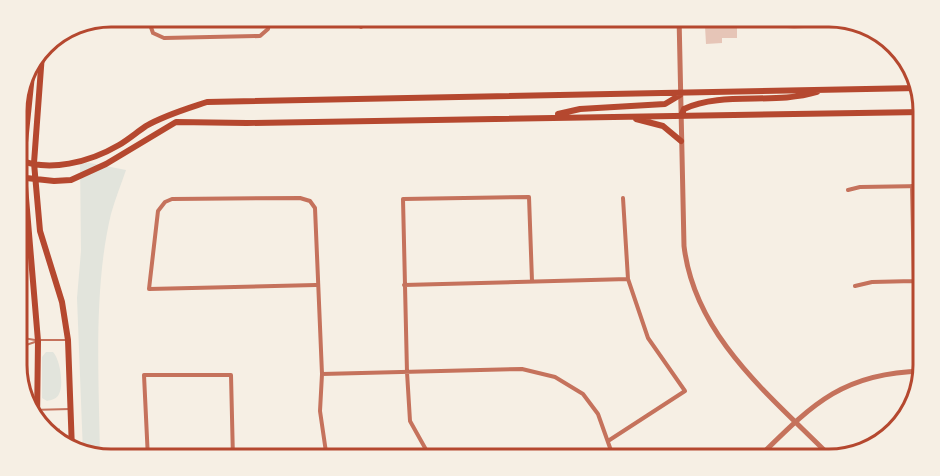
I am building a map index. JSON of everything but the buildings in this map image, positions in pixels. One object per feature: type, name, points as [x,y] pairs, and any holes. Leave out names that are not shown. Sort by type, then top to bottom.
[{"type":"main road","points":[[41,65],[34,163],[35,180],[40,231],[62,302],[68,340],[71,439]]},
{"type":"main road","points":[[27,162],[68,165],[91,158],[119,145],[161,119],[207,102],[910,88]]},
{"type":"main road","points":[[681,116],[688,107],[704,103],[795,99],[826,90]]},
{"type":"main road","points":[[543,117],[580,110],[669,103],[680,94]]},
{"type":"main road","points":[[27,179],[71,180],[106,164],[160,129],[184,121],[913,112]]},
{"type":"main road","points":[[623,117],[658,123],[673,131],[681,141]]},
{"type":"main road","points":[[27,241],[38,340],[35,400]]},
{"type":"street","points":[[152,27],[156,36],[257,36],[266,32],[267,27]]},
{"type":"street","points":[[679,27],[684,246],[687,268],[699,302],[715,333],[731,355],[823,449]]},
{"type":"street","points":[[848,190],[860,187],[912,186],[913,234]]},
{"type":"street","points":[[426,449],[411,421],[406,372],[404,199],[529,197],[532,281]]},
{"type":"street","points":[[316,285],[149,289],[158,211],[165,202],[172,199],[300,198],[310,201],[315,208],[316,285],[322,374],[320,411],[326,449]]},
{"type":"street","points":[[608,441],[685,391],[648,338],[628,279],[623,198]]},
{"type":"street","points":[[404,285],[628,279]]},
{"type":"street","points":[[855,286],[872,282],[913,281]]},
{"type":"street","points":[[322,374],[522,369],[555,377],[583,394],[598,414],[611,449]]},
{"type":"street","points":[[768,449],[825,398],[850,383],[884,373],[912,371]]},
{"type":"street","points":[[148,449],[144,375],[231,375],[233,449]]},
{"type":"lane","points":[[27,338],[68,340]]},
{"type":"lane","points":[[27,344],[38,340]]},
{"type":"lane","points":[[40,410],[70,410]]},
{"type":"shaded area","points":[[80,161],[126,170],[111,214],[105,243],[99,303],[100,448],[83,443],[77,298],[81,251]]},
{"type":"shaded area","points":[[46,352],[53,352],[55,355],[61,379],[58,396],[47,401],[42,398],[42,357]]}]
